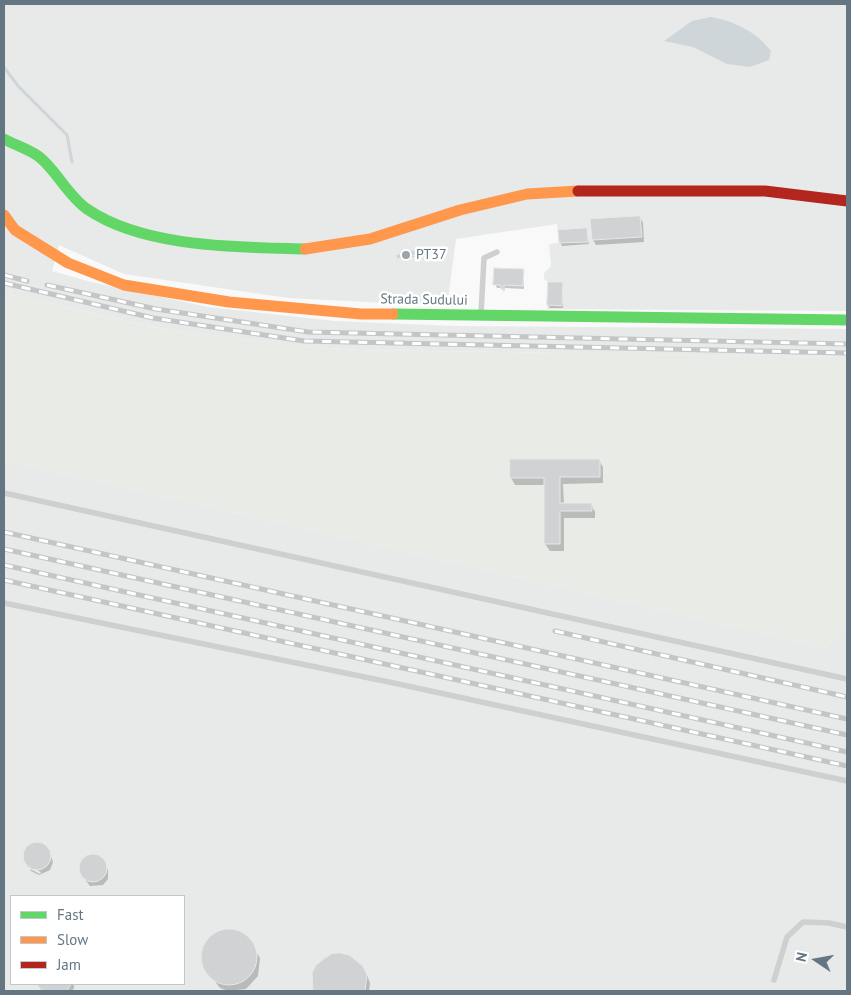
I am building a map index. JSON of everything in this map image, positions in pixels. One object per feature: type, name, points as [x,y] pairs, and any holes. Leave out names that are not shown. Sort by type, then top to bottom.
[{"type":"street","points":[[4,139],[39,157],[69,193],[87,210],[121,226],[182,242],[309,249],[370,239],[460,210],[527,194],[594,190],[765,191],[847,202]]},
{"type":"street","name":"Strada Sudului","points":[[4,215],[10,229],[68,263],[124,285],[229,302],[352,313],[847,320]]},
{"type":"lane","points":[[481,316],[484,258],[497,252]]},
{"type":"lane","points":[[4,493],[847,679]]},
{"type":"lane","points":[[4,603],[398,684],[847,781]]},
{"type":"lane","points":[[774,980],[787,937],[802,922],[829,923],[847,927]]},
{"type":"shaded area","points":[[4,4],[847,4],[847,311],[547,309],[548,282],[544,279],[544,273],[551,266],[549,244],[559,243],[557,224],[456,239],[447,306],[288,298],[124,274],[59,245],[52,271],[91,282],[208,307],[335,321],[454,326],[847,329],[847,357],[359,350],[299,346],[164,329],[4,293]]},
{"type":"shaded area","points":[[711,17],[737,25],[752,33],[771,51],[769,60],[750,67],[727,64],[693,47],[664,41],[692,21]]},
{"type":"shaded area","points":[[4,293],[163,329],[299,346],[359,350],[847,357],[847,639],[836,637],[827,648],[4,460]]},
{"type":"shaded area","points":[[4,460],[827,648],[836,636],[847,639],[847,991],[4,991]]},
{"type":"building","points":[[640,216],[642,237],[592,240],[590,219]]},
{"type":"building","points":[[587,228],[588,242],[559,243],[558,230]]},
{"type":"building","name":"PT37","points":[[416,250],[417,255],[397,259],[396,255]]},
{"type":"building","points":[[494,268],[524,269],[523,286],[504,285],[504,290],[501,289],[501,285],[493,285]]},
{"type":"building","points":[[548,282],[563,282],[562,306],[547,305]]},
{"type":"building","points":[[510,459],[600,459],[600,477],[560,477],[560,503],[592,503],[592,511],[560,511],[560,544],[544,544],[544,478],[510,478]]},
{"type":"building","points":[[37,842],[47,846],[51,856],[47,866],[37,870],[27,866],[23,856],[27,846]]},
{"type":"building","points":[[93,854],[103,858],[107,868],[103,878],[93,882],[83,878],[79,868],[83,858]]},
{"type":"building","points":[[224,929],[234,929],[249,937],[255,946],[257,957],[255,968],[249,977],[234,985],[224,985],[213,980],[206,973],[201,962],[201,952],[206,941],[213,934]]},
{"type":"building","points":[[331,954],[349,955],[363,966],[367,975],[365,991],[313,991],[312,973],[316,965]]},
{"type":"building","points":[[38,985],[70,985],[67,991],[42,991]]},
{"type":"waterway","points":[[4,67],[18,86],[67,135],[72,162]]},
{"type":"railway","points":[[4,275],[27,281]]},
{"type":"railway","points":[[4,283],[153,318],[304,341],[847,353]]},
{"type":"railway","points":[[47,285],[156,309],[308,332],[847,344]]},
{"type":"railway","points":[[4,532],[847,719]]},
{"type":"railway","points":[[4,549],[847,735]]},
{"type":"railway","points":[[4,565],[847,752]]},
{"type":"railway","points":[[4,580],[847,766]]},
{"type":"railway","points":[[555,631],[847,697]]},
{"type":"traffic: fast","points":[[4,139],[38,156],[50,167],[80,203],[110,222],[163,238],[192,243],[305,249]]},
{"type":"traffic: fast","points":[[393,314],[847,320]]},
{"type":"traffic: slow","points":[[305,249],[370,239],[460,210],[527,194],[578,191]]},
{"type":"traffic: slow","points":[[4,215],[15,230],[68,263],[124,285],[229,302],[361,314],[393,314]]},
{"type":"traffic: jam","points":[[578,191],[765,191],[847,201]]},
{"type":"place","name":"PT37","points":[[406,255]]}]
